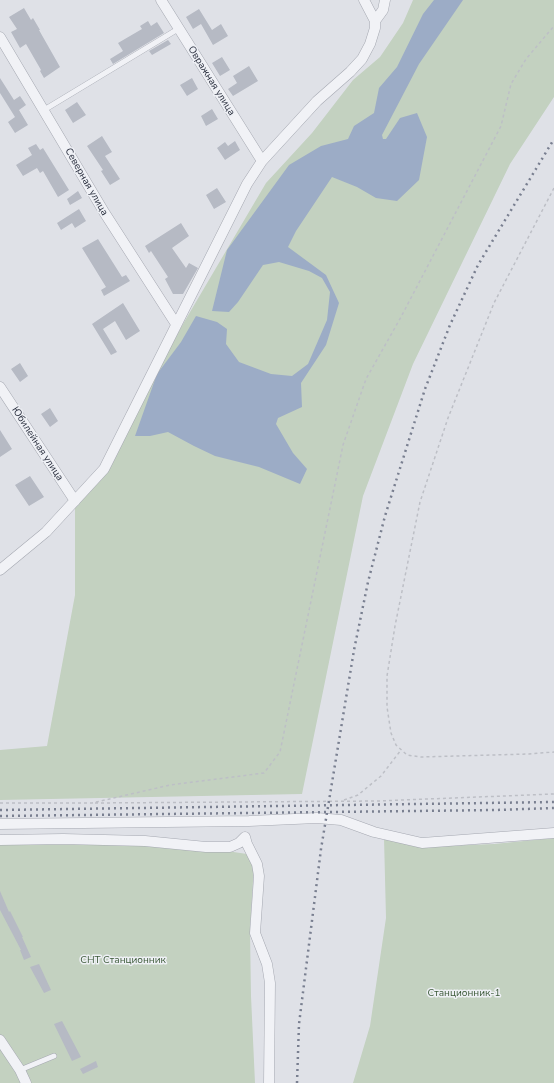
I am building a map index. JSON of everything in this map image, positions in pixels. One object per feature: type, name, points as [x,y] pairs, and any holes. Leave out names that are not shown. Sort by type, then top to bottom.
[{"type":"street","name":"Овражная улица","points":[[161,0],[262,161]]},
{"type":"street","points":[[364,0],[375,25]]},
{"type":"street","points":[[0,570],[46,532],[104,469],[247,184],[262,161],[317,101],[350,72],[362,59],[370,44],[375,25],[385,0]]},
{"type":"street","name":"Северная улица","points":[[0,37],[104,212],[176,324]]},
{"type":"street","name":"Юбилейная улица","points":[[0,387],[75,501]]},
{"type":"street","points":[[0,824],[249,821],[317,818],[341,820],[374,832],[422,843],[554,833]]},
{"type":"street","points":[[249,821],[245,837],[257,864],[259,876],[255,933],[267,964],[270,983],[269,1083]]},
{"type":"street","points":[[0,840],[145,840],[206,847],[230,846],[239,842],[245,837]]},
{"type":"street","points":[[0,1040],[20,1070],[26,1083]]},
{"type":"lane","points":[[44,110],[178,29]]},
{"type":"lane","points":[[20,1070],[54,1056]]},
{"type":"path","points":[[92,803],[170,785],[264,773],[280,752],[343,445],[366,379],[401,317],[501,126],[512,84],[526,60],[554,26]]},
{"type":"path","points":[[554,188],[494,303],[448,418],[420,502],[386,676],[387,707],[391,733],[396,745],[407,755],[421,757],[554,752]]},
{"type":"path","points":[[342,801],[358,795],[381,776],[401,750]]},
{"type":"path","points":[[0,803],[342,801],[554,794]]},
{"type":"green space","points":[[413,0],[554,0],[554,97],[510,164],[413,364],[363,496],[302,794],[0,800],[0,750],[47,746],[75,595],[75,501],[104,469],[183,324],[266,183],[312,133],[353,80],[380,57],[403,23]]},
{"type":"green space","name":"СНТ Станционник","points":[[0,837],[152,840],[247,854],[254,865],[250,930],[255,1083],[0,1083]]},
{"type":"green space","name":"Станционник-1","points":[[384,838],[419,847],[494,844],[554,838],[554,1083],[353,1083],[370,1026],[386,918]]},
{"type":"water","points":[[434,0],[463,0],[419,64],[382,135],[383,139],[386,139],[400,118],[417,113],[427,137],[419,180],[397,201],[376,198],[357,187],[332,177],[296,231],[288,247],[326,275],[339,303],[326,345],[301,383],[302,407],[278,418],[276,424],[293,453],[307,469],[300,484],[259,467],[215,456],[168,432],[150,436],[135,436],[157,374],[181,342],[196,316],[217,322],[227,329],[226,344],[239,362],[271,374],[292,376],[308,364],[327,320],[330,292],[322,278],[309,271],[279,262],[263,265],[238,302],[229,312],[212,311],[227,250],[289,165],[321,146],[348,139],[354,126],[374,113],[379,88],[397,67],[423,14]]},
{"type":"building","points":[[24,8],[31,20],[33,18],[60,67],[44,78],[26,44],[20,48],[11,32],[17,29],[9,17]]},
{"type":"building","points":[[199,9],[212,30],[221,24],[228,36],[213,45],[201,24],[193,29],[186,17]]},
{"type":"building","points":[[148,21],[151,26],[157,22],[164,33],[113,64],[110,59],[123,51],[118,43],[142,29],[140,26]]},
{"type":"building","points":[[168,40],[171,44],[152,55],[149,51]]},
{"type":"building","points":[[222,57],[230,70],[220,76],[212,63]]},
{"type":"building","points":[[249,66],[258,81],[233,96],[228,89],[237,83],[233,76]]},
{"type":"building","points":[[0,78],[14,100],[20,96],[26,105],[19,110],[28,125],[15,133],[8,122],[15,117],[0,93]]},
{"type":"building","points":[[192,78],[198,89],[187,96],[180,85]]},
{"type":"building","points":[[77,102],[86,115],[73,123],[65,110]]},
{"type":"building","points":[[212,109],[218,119],[206,126],[201,116]]},
{"type":"building","points":[[102,136],[112,152],[105,156],[120,179],[110,185],[101,171],[103,170],[87,146]]},
{"type":"building","points":[[235,141],[240,150],[225,160],[217,148],[225,142],[228,146]]},
{"type":"building","points":[[36,144],[40,150],[43,148],[69,190],[58,197],[43,171],[40,173],[37,168],[23,176],[16,165],[32,155],[28,148]]},
{"type":"building","points":[[217,188],[226,202],[214,209],[206,195]]},
{"type":"building","points":[[78,191],[82,198],[70,205],[67,199]]},
{"type":"building","points":[[79,209],[86,221],[75,228],[72,223],[61,230],[57,223]]},
{"type":"building","points":[[181,223],[189,236],[172,248],[186,268],[189,263],[198,268],[183,294],[173,294],[165,279],[168,277],[151,251],[149,253],[145,246]]},
{"type":"building","points":[[98,239],[122,277],[126,275],[130,281],[104,296],[101,290],[106,287],[82,248]]},
{"type":"building","points":[[123,303],[140,331],[126,340],[115,321],[103,329],[117,352],[111,355],[92,324]]},
{"type":"building","points":[[20,363],[28,376],[20,382],[11,369]]},
{"type":"building","points":[[50,408],[58,421],[50,427],[41,414]]},
{"type":"building","points":[[0,430],[12,449],[0,457]]},
{"type":"building","points":[[30,476],[44,497],[29,506],[15,485]]},
{"type":"building","points":[[0,891],[9,912],[10,911],[23,937],[31,957],[24,960],[21,950],[0,910]]},
{"type":"building","points":[[39,964],[51,990],[44,993],[30,967]]},
{"type":"building","points":[[62,1021],[81,1057],[72,1061],[54,1024]]},
{"type":"building","points":[[96,1061],[98,1067],[83,1074],[80,1069]]},
{"type":"railway","points":[[297,1083],[299,1024],[321,849],[354,650],[368,582],[385,516],[425,389],[450,325],[478,265],[554,139]]},
{"type":"railway","points":[[0,810],[554,802]]},
{"type":"railway","points":[[0,816],[554,808]]}]
